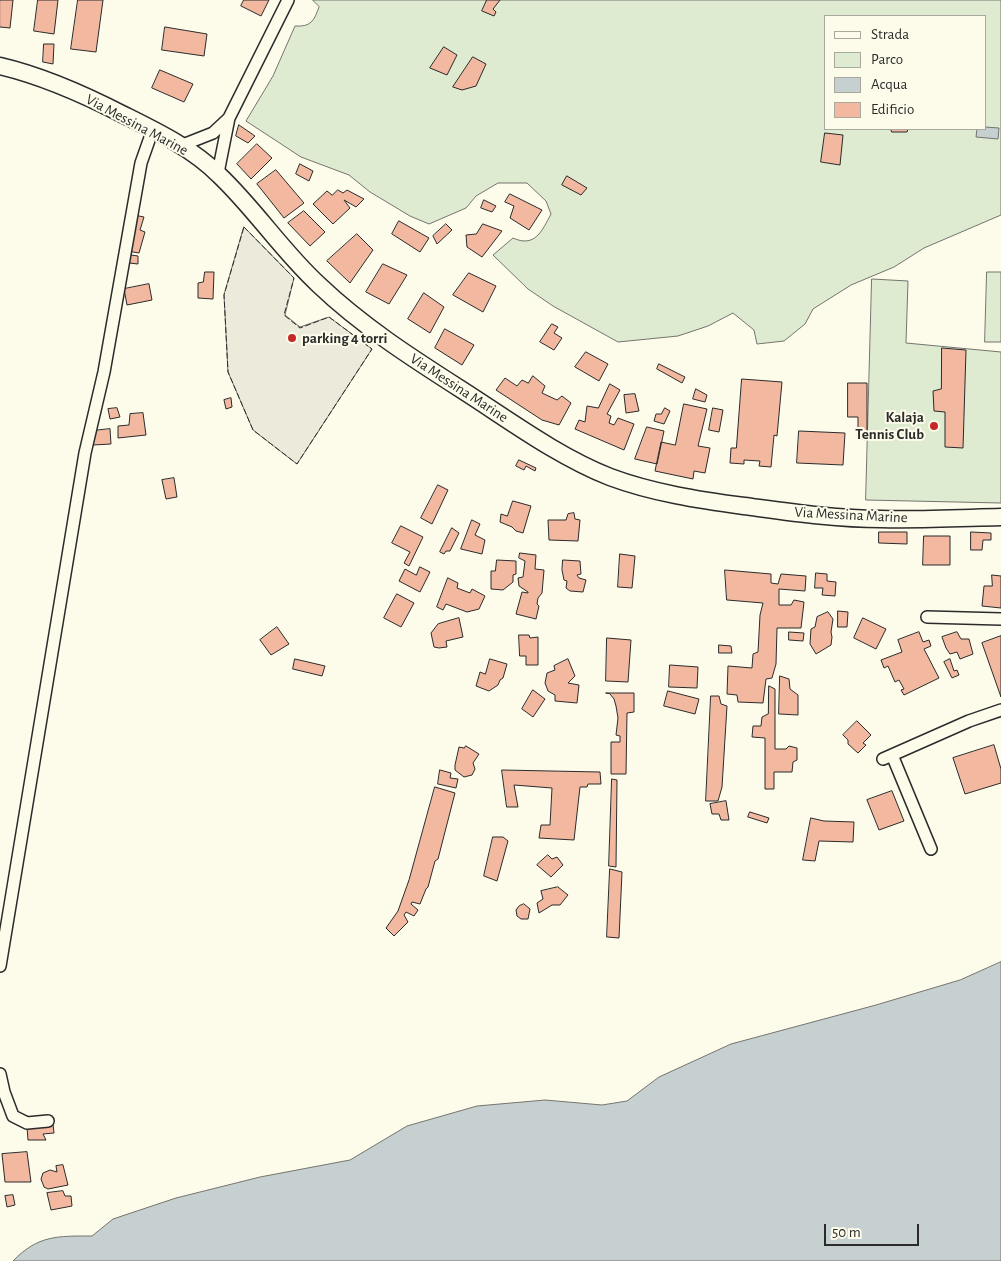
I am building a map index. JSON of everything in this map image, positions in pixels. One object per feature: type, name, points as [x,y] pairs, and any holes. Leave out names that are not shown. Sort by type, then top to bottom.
[{"type":"main road","name":"Via Messina Marine","points":[[0,66],[52,82],[152,129],[180,146],[218,173],[256,213],[298,265],[319,286],[359,320],[403,352],[544,444],[609,476],[661,492],[703,501],[798,513],[880,520],[1001,517]]},
{"type":"street","points":[[218,173],[229,118],[288,0]]},
{"type":"street","points":[[180,146],[213,133],[229,118]]},
{"type":"street","points":[[0,966],[85,453],[104,372],[141,162],[152,129]]},
{"type":"street","points":[[927,617],[1001,620]]},
{"type":"street","points":[[931,849],[887,757],[1001,710]]},
{"type":"street","points":[[0,1074],[12,1116],[27,1123],[48,1121]]},
{"type":"green space","points":[[313,0],[1001,0],[1001,215],[924,248],[894,267],[851,285],[813,309],[805,324],[784,341],[757,344],[754,330],[733,313],[708,326],[678,336],[618,342],[553,306],[528,289],[493,255],[513,238],[527,241],[537,236],[551,214],[546,201],[527,183],[498,183],[476,196],[466,208],[429,224],[410,216],[370,192],[349,175],[301,157],[246,121],[273,76],[295,26],[308,24],[315,16],[319,7]]},
{"type":"green space","points":[[987,272],[1001,272],[1001,342],[985,342]]},
{"type":"green space","name":"Kalaja Tennis Club","points":[[872,279],[908,281],[906,343],[1001,352],[1001,503],[866,500]]},
{"type":"shaded area","name":"parking 4 torri","points":[[244,227],[294,278],[285,315],[300,327],[329,317],[372,349],[297,464],[253,430],[228,372],[224,295]]},
{"type":"water","points":[[986,127],[999,128],[998,139],[976,137],[977,130],[986,130]]},
{"type":"water","points":[[1001,962],[1001,1261],[13,1261],[22,1252],[40,1242],[59,1237],[92,1236],[113,1219],[176,1198],[260,1177],[350,1160],[407,1126],[477,1106],[545,1100],[602,1105],[627,1101],[659,1077],[731,1044],[960,980]]},
{"type":"building","points":[[0,0],[13,0],[10,28],[0,27]]},
{"type":"building","points":[[38,0],[58,0],[54,34],[34,31]]},
{"type":"building","points":[[78,0],[103,0],[96,52],[71,49]]},
{"type":"building","points":[[244,0],[269,0],[261,16],[241,6]]},
{"type":"building","points":[[487,0],[500,0],[493,9],[496,12],[494,16],[482,11]]},
{"type":"building","points":[[165,27],[207,34],[204,56],[162,50]]},
{"type":"building","points":[[44,44],[54,44],[53,64],[43,62]]},
{"type":"building","points":[[444,47],[457,55],[447,75],[430,68]]},
{"type":"building","points":[[473,57],[486,64],[476,86],[462,90],[453,87]]},
{"type":"building","points":[[160,70],[193,84],[184,102],[152,88]]},
{"type":"building","points":[[239,125],[255,136],[248,143],[236,136]]},
{"type":"building","points":[[891,130],[908,130],[907,132],[892,132]]},
{"type":"building","points":[[825,133],[843,135],[840,165],[821,162]]},
{"type":"building","points":[[257,144],[272,158],[251,179],[237,164]]},
{"type":"building","points":[[300,164],[313,171],[309,181],[296,174]]},
{"type":"building","points":[[276,170],[304,203],[284,218],[257,184]]},
{"type":"building","points":[[567,176],[587,188],[581,195],[562,185]]},
{"type":"building","points":[[338,190],[343,193],[347,190],[364,199],[356,207],[344,200],[350,208],[333,224],[313,204],[327,191],[332,195]]},
{"type":"building","points":[[510,194],[542,210],[529,230],[510,218],[514,206],[505,202]]},
{"type":"building","points":[[484,200],[496,206],[492,212],[481,208]]},
{"type":"building","points":[[304,211],[325,232],[310,246],[288,223]]},
{"type":"building","points":[[134,215],[144,217],[140,230],[145,232],[139,253],[127,251]]},
{"type":"building","points":[[399,221],[429,238],[420,252],[392,234]]},
{"type":"building","points":[[446,224],[452,230],[437,244],[433,236]]},
{"type":"building","points":[[483,224],[502,231],[482,257],[467,247],[466,235],[476,234]]},
{"type":"building","points":[[357,234],[373,250],[350,283],[327,261]]},
{"type":"building","points":[[131,255],[138,256],[138,264],[129,263]]},
{"type":"building","points":[[383,264],[407,275],[389,304],[366,292]]},
{"type":"building","points":[[205,272],[214,272],[213,299],[198,298],[198,283],[203,282]]},
{"type":"building","points":[[469,273],[496,286],[483,312],[453,295]]},
{"type":"building","points":[[149,284],[152,300],[127,305],[124,289]]},
{"type":"building","points":[[424,293],[444,307],[430,333],[408,319]]},
{"type":"building","points":[[552,324],[558,327],[554,333],[562,338],[554,350],[540,342]]},
{"type":"building","points":[[445,329],[474,345],[462,365],[435,348]]},
{"type":"building","points":[[942,348],[966,350],[963,448],[945,447],[945,412],[934,411],[933,391],[941,389]]},
{"type":"building","points":[[586,352],[608,364],[599,381],[575,367]]},
{"type":"building","points":[[659,364],[685,377],[682,383],[657,369]]},
{"type":"building","points":[[533,376],[545,386],[542,393],[557,400],[562,396],[571,403],[559,425],[542,420],[496,390],[505,378],[517,386],[522,380],[528,383]]},
{"type":"building","points":[[742,379],[782,382],[777,436],[774,435],[771,467],[759,466],[760,461],[744,460],[744,464],[730,463],[731,448],[736,448]]},
{"type":"building","points":[[848,383],[867,383],[867,440],[858,439],[858,417],[848,417]]},
{"type":"building","points":[[610,384],[620,390],[607,414],[611,416],[609,423],[614,425],[618,418],[634,424],[624,450],[575,429],[579,420],[585,422],[587,406],[598,408]]},
{"type":"building","points":[[696,389],[707,395],[705,402],[693,399]]},
{"type":"building","points":[[635,394],[639,411],[626,413],[624,395]]},
{"type":"building","points":[[231,398],[232,407],[226,409],[224,400]]},
{"type":"building","points":[[684,404],[707,409],[698,446],[710,448],[705,473],[694,471],[693,479],[655,471],[661,442],[675,445]]},
{"type":"building","points":[[117,408],[120,417],[110,419],[108,409]]},
{"type":"building","points":[[665,408],[670,411],[664,424],[654,421],[656,414],[661,414]]},
{"type":"building","points":[[713,408],[723,410],[719,432],[709,430]]},
{"type":"building","points":[[143,413],[146,435],[118,438],[118,426],[129,425],[130,414]]},
{"type":"building","points":[[647,427],[664,431],[657,464],[635,459]]},
{"type":"building","points":[[110,429],[111,444],[93,445],[92,431]]},
{"type":"building","points":[[799,431],[845,433],[843,465],[797,463]]},
{"type":"building","points":[[519,460],[536,468],[535,471],[526,466],[524,470],[516,466]]},
{"type":"building","points":[[174,478],[177,497],[166,499],[162,480]]},
{"type":"building","points":[[438,485],[448,490],[432,524],[421,518]]},
{"type":"building","points":[[513,501],[531,506],[523,533],[500,522],[501,514],[507,516]]},
{"type":"building","points":[[574,513],[575,519],[580,520],[578,541],[549,540],[548,520],[566,520],[568,514]]},
{"type":"building","points":[[472,520],[480,524],[475,535],[485,540],[482,554],[461,549]]},
{"type":"building","points":[[401,526],[423,537],[409,566],[404,563],[410,552],[392,543]]},
{"type":"building","points":[[452,528],[459,533],[450,551],[446,551],[444,554],[440,552]]},
{"type":"building","points":[[879,532],[907,532],[907,544],[879,543]]},
{"type":"building","points":[[971,532],[991,533],[991,540],[983,540],[982,550],[971,550]]},
{"type":"building","points":[[924,536],[950,536],[950,565],[923,565]]},
{"type":"building","points":[[520,553],[536,555],[535,569],[544,570],[542,593],[538,598],[537,604],[539,606],[536,619],[516,614],[522,592],[528,593],[519,586],[518,578],[523,577],[525,561],[519,558]]},
{"type":"building","points":[[620,554],[635,556],[632,588],[618,587]]},
{"type":"building","points":[[497,560],[516,561],[516,574],[513,575],[513,582],[503,590],[491,589],[491,571],[495,571]]},
{"type":"building","points":[[563,560],[580,561],[581,574],[577,575],[579,578],[586,580],[583,592],[570,591],[566,588],[567,581],[564,580],[562,570]]},
{"type":"building","points":[[420,567],[430,572],[420,592],[399,581],[405,569],[416,575]]},
{"type":"building","points":[[725,570],[771,574],[771,583],[778,584],[781,574],[806,576],[805,591],[779,589],[779,605],[791,605],[794,600],[804,602],[801,628],[777,628],[776,664],[772,678],[766,679],[763,703],[738,702],[737,695],[727,694],[728,666],[752,668],[753,654],[758,652],[760,615],[763,603],[727,600]]},
{"type":"building","points":[[816,573],[827,574],[827,581],[836,582],[835,596],[822,595],[823,588],[815,588]]},
{"type":"building","points":[[992,575],[1001,576],[1001,608],[982,606],[984,586],[992,586]]},
{"type":"building","points":[[448,578],[458,583],[457,588],[470,593],[472,589],[485,596],[479,609],[467,612],[446,604],[443,610],[437,607]]},
{"type":"building","points":[[397,594],[414,603],[401,627],[384,618]]},
{"type":"building","points":[[838,611],[848,612],[847,627],[838,627]]},
{"type":"building","points":[[828,612],[833,619],[831,645],[816,654],[810,644],[811,629],[815,627],[817,617]]},
{"type":"building","points":[[459,618],[463,637],[446,641],[447,647],[434,647],[431,633],[438,624]]},
{"type":"building","points":[[863,618],[886,629],[876,649],[854,638]]},
{"type":"building","points":[[277,627],[289,644],[271,655],[260,640]]},
{"type":"building","points":[[789,632],[804,633],[803,641],[789,640]]},
{"type":"building","points":[[919,632],[923,642],[929,640],[931,646],[924,649],[939,678],[904,695],[901,690],[904,689],[899,680],[895,682],[888,666],[884,668],[881,660],[902,652],[898,640]]},
{"type":"building","points":[[957,632],[961,639],[969,639],[973,654],[960,659],[957,652],[950,654],[942,637]]},
{"type":"building","points":[[519,635],[529,635],[530,638],[538,637],[538,665],[526,665],[526,656],[520,656]]},
{"type":"building","points":[[1001,636],[1001,697],[982,643]]},
{"type":"building","points":[[607,638],[631,640],[628,682],[606,681]]},
{"type":"building","points":[[719,645],[731,646],[732,653],[719,653]]},
{"type":"building","points":[[295,659],[325,666],[322,676],[293,669]]},
{"type":"building","points":[[490,659],[507,664],[503,678],[498,685],[489,691],[476,686],[480,672],[485,674]]},
{"type":"building","points":[[568,659],[575,676],[568,683],[579,685],[577,703],[555,701],[555,695],[548,691],[545,683],[547,673],[555,670],[554,666]]},
{"type":"building","points":[[950,659],[954,671],[957,670],[959,675],[952,678],[944,662]]},
{"type":"building","points":[[670,665],[698,667],[697,688],[669,687]]},
{"type":"building","points":[[780,676],[789,679],[790,689],[798,695],[798,715],[779,714]]},
{"type":"building","points":[[769,686],[775,689],[775,749],[786,749],[789,746],[797,748],[797,760],[793,762],[792,772],[774,772],[774,789],[765,789],[765,738],[752,737],[753,726],[761,726],[762,717],[768,714]]},
{"type":"building","points":[[533,690],[545,699],[533,717],[522,709]]},
{"type":"building","points":[[668,691],[699,699],[695,714],[664,706]]},
{"type":"building","points":[[606,693],[634,693],[634,712],[627,713],[626,774],[611,774],[611,742],[620,742],[620,736],[616,735],[618,718],[614,699],[610,694]]},
{"type":"building","points":[[711,696],[719,696],[721,704],[727,706],[722,787],[718,801],[706,801]]},
{"type":"building","points":[[857,721],[871,735],[863,743],[866,745],[858,753],[848,744],[848,740],[843,735]]},
{"type":"building","points":[[994,745],[1001,769],[1001,783],[965,794],[953,758]]},
{"type":"building","points":[[466,746],[479,754],[473,763],[475,769],[472,775],[464,777],[455,770],[455,765],[459,747],[464,748]]},
{"type":"building","points":[[440,770],[451,773],[450,778],[458,779],[456,788],[438,784]]},
{"type":"building","points":[[502,770],[600,772],[601,784],[588,784],[587,787],[580,787],[574,840],[539,838],[541,825],[550,825],[552,788],[514,785],[518,807],[507,807]]},
{"type":"building","points":[[612,779],[617,780],[616,867],[609,866]]},
{"type":"building","points":[[435,787],[455,793],[438,859],[435,861],[428,887],[420,904],[412,902],[411,904],[418,910],[414,916],[406,912],[404,915],[408,922],[394,936],[386,928],[398,911],[409,880]]},
{"type":"building","points":[[892,791],[904,821],[879,830],[867,800]]},
{"type":"building","points":[[726,801],[729,820],[721,820],[719,814],[712,814],[710,804]]},
{"type":"building","points":[[750,812],[769,818],[767,823],[748,817]]},
{"type":"building","points":[[811,818],[824,821],[854,822],[853,842],[819,841],[815,861],[803,860]]},
{"type":"building","points":[[493,837],[503,837],[508,841],[497,881],[484,876]]},
{"type":"building","points":[[548,855],[552,859],[557,857],[563,865],[551,877],[537,865]]},
{"type":"building","points":[[610,869],[622,872],[619,938],[607,937]]},
{"type":"building","points":[[558,887],[568,895],[560,905],[552,905],[539,913],[537,903],[543,899],[541,891]]},
{"type":"building","points":[[524,904],[530,909],[528,919],[521,919],[517,916],[516,910]]},
{"type":"building","points":[[53,1124],[54,1133],[43,1134],[46,1140],[28,1140],[27,1127]]},
{"type":"building","points":[[27,1152],[31,1182],[5,1182],[2,1154]]},
{"type":"building","points":[[63,1165],[68,1185],[48,1189],[44,1187],[41,1179],[43,1173],[50,1170],[57,1172],[56,1166]]},
{"type":"building","points":[[63,1191],[65,1196],[71,1196],[72,1206],[51,1210],[47,1193]]},
{"type":"building","points":[[13,1195],[15,1205],[7,1207],[5,1196]]},
{"type":"fence","points":[[244,227],[294,278],[284,315],[300,328],[329,317],[372,349],[297,464],[253,430],[228,372],[224,295],[244,227]]},
{"type":"place","name":"parking 4 torri","points":[[292,338]]},
{"type":"place","name":"Kalaja Tennis Club","points":[[934,426]]}]
